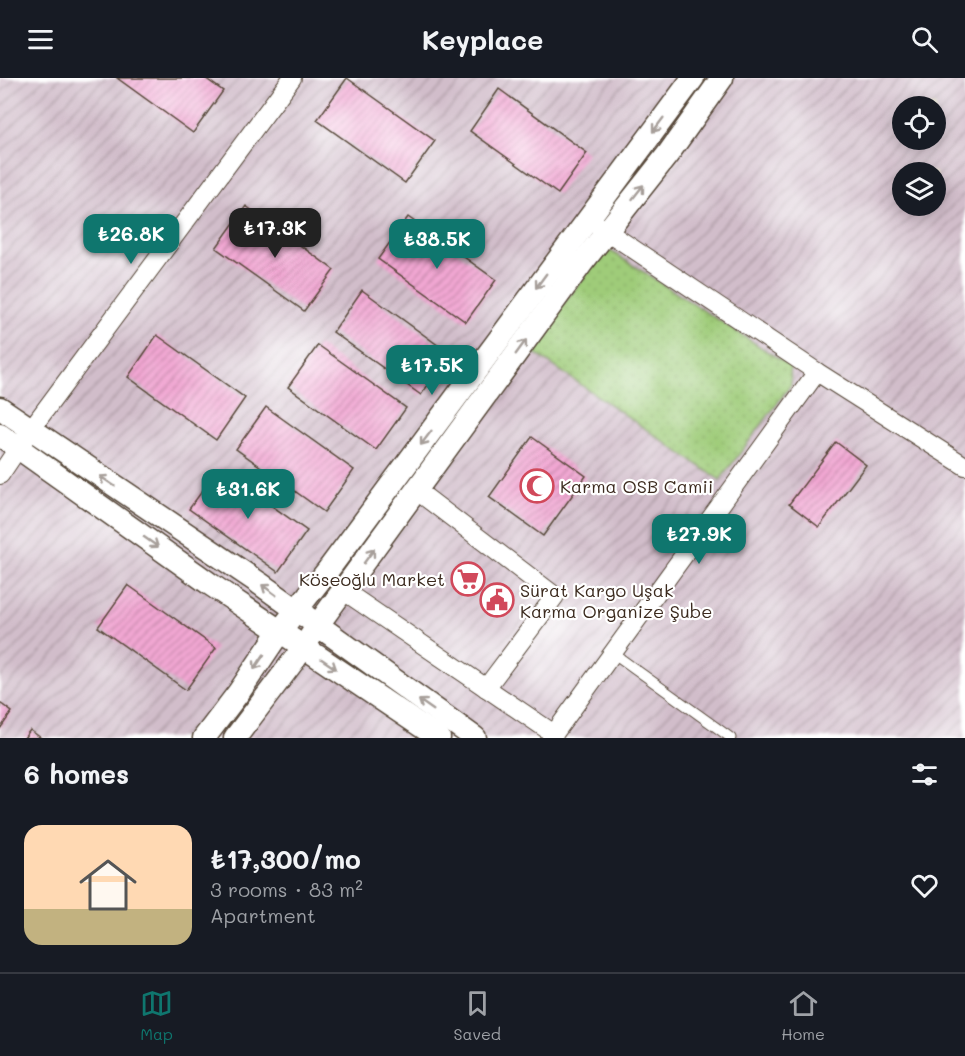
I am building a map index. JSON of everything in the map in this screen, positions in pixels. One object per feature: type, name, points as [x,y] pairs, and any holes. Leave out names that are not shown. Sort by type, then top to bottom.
[{"type":"street","points":[[0,475],[31,429],[292,78]]},
{"type":"street","points":[[204,738],[239,692],[280,630],[693,78]]},
{"type":"street","points":[[235,738],[722,78]]},
{"type":"street","points":[[588,218],[817,372],[965,466]]},
{"type":"street","points":[[344,591],[552,736],[817,372]]},
{"type":"street","points":[[0,408],[259,583],[475,738]]},
{"type":"street","points":[[0,435],[439,738]]},
{"type":"street","points":[[416,490],[555,596],[486,688]]},
{"type":"lane","points":[[613,653],[731,738]]},
{"type":"shaded area","points":[[0,78],[965,78],[965,738],[0,738]]},
{"type":"green space","points":[[606,248],[790,366],[791,385],[720,480],[529,349]]},
{"type":"building","points":[[117,78],[205,78],[223,91],[193,133]]},
{"type":"building","points":[[347,78],[435,141],[405,183],[317,120]]},
{"type":"building","points":[[499,89],[587,153],[558,194],[470,131]]},
{"type":"building","points":[[246,206],[334,270],[304,311],[216,248]]},
{"type":"building","points":[[408,217],[496,280],[466,322],[378,259]]},
{"type":"building","points":[[362,290],[450,354],[421,395],[333,332]]},
{"type":"building","points":[[157,335],[245,398],[216,440],[128,377]]},
{"type":"building","points":[[318,345],[406,408],[376,450],[288,387]]},
{"type":"building","points":[[266,407],[354,470],[324,512],[236,449]]},
{"type":"building","name":"Karma OSB Camii","points":[[532,437],[586,476],[543,536],[489,497]]},
{"type":"building","points":[[836,442],[866,465],[819,527],[789,504]]},
{"type":"building","points":[[219,468],[307,531],[278,572],[189,509]]},
{"type":"building","points":[[128,585],[216,648],[186,690],[98,627]]},
{"type":"building","points":[[0,703],[12,712],[0,729]]},
{"type":"building","points":[[30,730],[41,738],[24,738]]},
{"type":"place","name":"Karma OSB Camii","points":[[537,486]]},
{"type":"place","name":"Köseoğlu Market","points":[[468,579]]},
{"type":"place","name":"Sürat Kargo Uşak Karma Organize Şube","points":[[497,600]]}]
